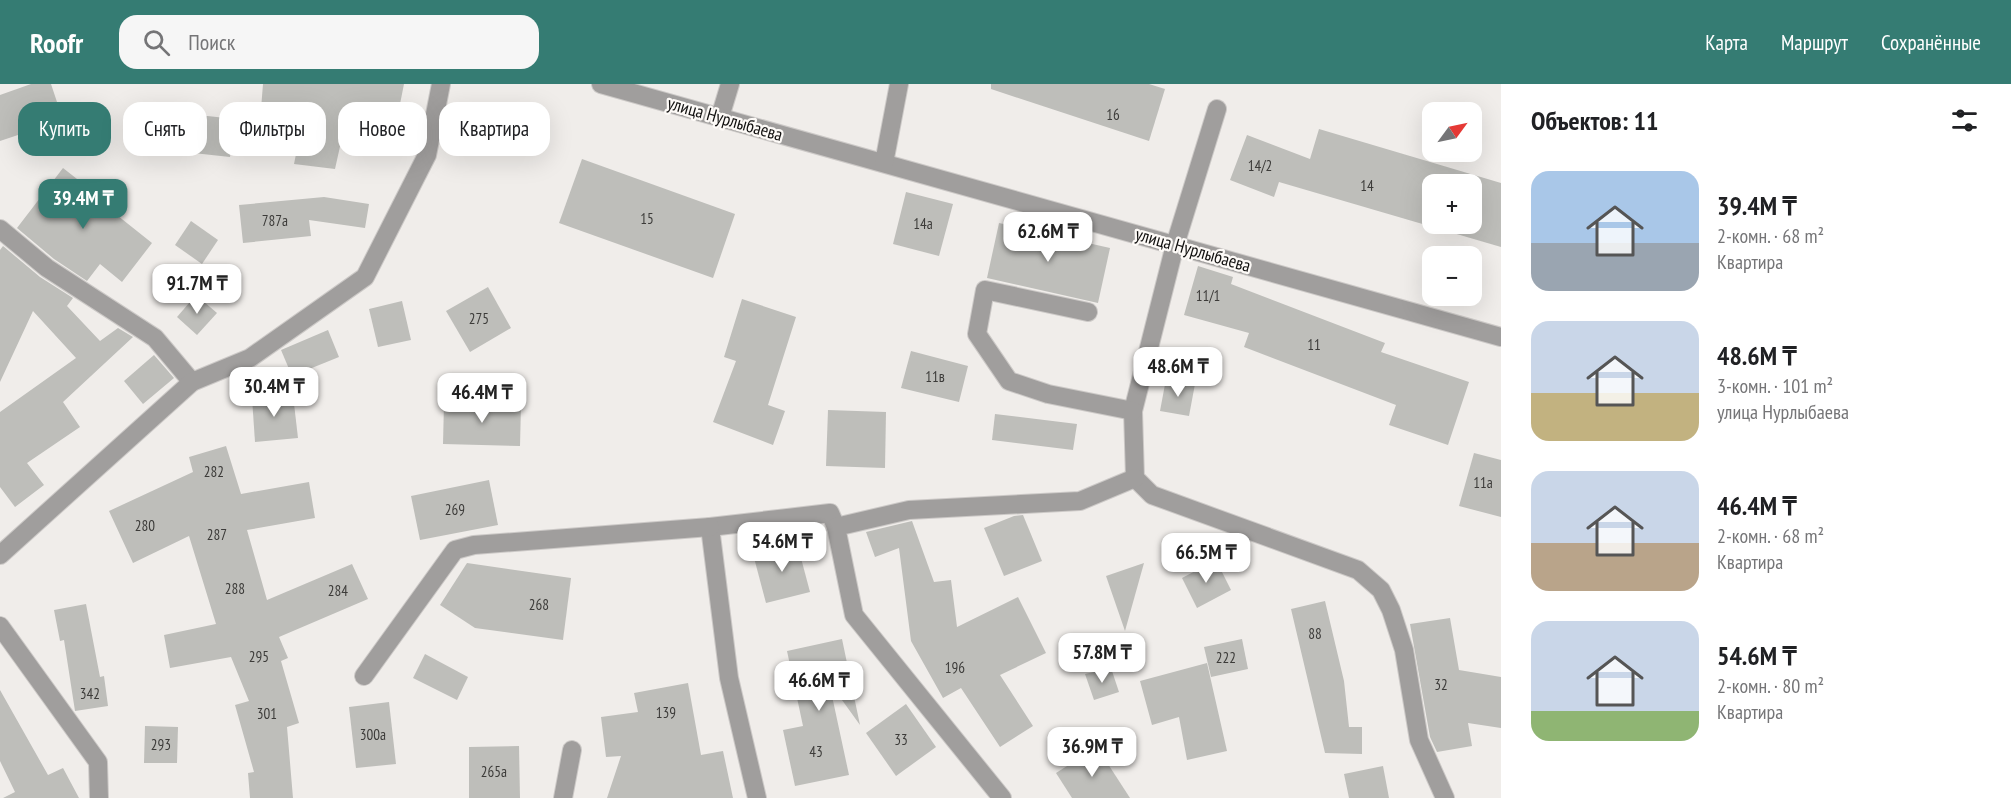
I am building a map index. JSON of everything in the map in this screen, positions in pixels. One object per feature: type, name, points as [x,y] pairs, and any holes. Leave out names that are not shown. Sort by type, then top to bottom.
[{"type":"street","points":[[0,555],[192,382],[250,358],[366,277],[427,155],[441,84]]},
{"type":"street","name":"улица Нурлыбаева","points":[[601,84],[1501,337]]},
{"type":"street","points":[[720,117],[730,84]]},
{"type":"street","points":[[884,164],[899,84]]},
{"type":"street","points":[[1217,109],[1174,246],[1132,411],[1135,477],[1152,495],[1358,570],[1381,590],[1391,610],[1404,650],[1419,740],[1445,798]]},
{"type":"street","points":[[0,229],[47,268],[155,338],[192,382]]},
{"type":"street","points":[[1088,312],[986,290],[976,334],[1010,381],[1048,394],[1132,411]]},
{"type":"street","points":[[836,527],[909,510],[1080,501],[1135,477]]},
{"type":"street","points":[[364,676],[455,550],[474,545],[710,527],[830,513],[836,527],[854,615],[1002,798]]},
{"type":"street","points":[[710,527],[729,678],[757,798]]},
{"type":"street","points":[[0,626],[98,762],[99,798]]},
{"type":"street","points":[[563,798],[572,750]]},
{"type":"building","points":[[31,84],[51,84],[57,102],[18,102],[18,135],[0,141],[0,95]]},
{"type":"building","points":[[263,84],[404,84],[400,102],[338,102],[338,156],[335,169],[294,164],[296,156],[326,156],[326,102],[262,102]]},
{"type":"building","points":[[991,84],[1149,84],[1165,89],[1149,141],[991,89]]},
{"type":"building","points":[[207,116],[219,117],[219,156],[207,154]]},
{"type":"building","points":[[1319,129],[1422,160],[1422,162],[1430,162],[1471,174],[1422,174],[1422,224],[1279,182],[1274,197],[1230,180],[1247,135],[1310,159]]},
{"type":"building","points":[[582,159],[735,214],[713,278],[559,223]]},
{"type":"building","points":[[63,168],[100,197],[98,200],[152,243],[122,282],[100,264],[87,281],[54,259],[17,228]]},
{"type":"building","points":[[1482,177],[1501,183],[1501,247],[1457,234],[1482,234]]},
{"type":"building","points":[[906,192],[953,204],[939,256],[893,244]]},
{"type":"building","points":[[324,197],[369,204],[365,228],[309,220],[311,236],[243,243],[239,205]]},
{"type":"building","points":[[191,221],[218,240],[202,264],[175,245]]},
{"type":"building","points":[[999,223],[1110,248],[1098,303],[987,278]]},
{"type":"building","points":[[3,246],[40,277],[73,298],[67,306],[100,341],[118,328],[133,337],[63,402],[80,427],[27,463],[44,485],[15,507],[0,487],[0,412],[76,358],[33,311],[0,382],[0,250]]},
{"type":"building","points":[[1198,266],[1233,277],[1231,284],[1385,343],[1381,352],[1469,382],[1448,445],[1389,425],[1396,405],[1244,347],[1249,333],[1184,315]]},
{"type":"building","points":[[488,287],[511,328],[470,352],[446,311]]},
{"type":"building","points":[[196,295],[217,313],[197,335],[177,317]]},
{"type":"building","points":[[742,299],[796,317],[768,405],[785,411],[773,445],[713,422],[736,361],[724,357]]},
{"type":"building","points":[[402,301],[411,340],[378,347],[369,309]]},
{"type":"building","points":[[328,330],[339,357],[292,376],[281,350]]},
{"type":"building","points":[[911,351],[968,366],[959,402],[901,388]]},
{"type":"building","points":[[154,355],[174,378],[143,404],[124,381]]},
{"type":"building","points":[[1166,379],[1195,384],[1189,416],[1160,411]]},
{"type":"building","points":[[293,395],[298,438],[255,442],[252,398]]},
{"type":"building","points":[[444,403],[521,405],[520,446],[443,444]]},
{"type":"building","points":[[828,410],[886,412],[885,468],[826,466]]},
{"type":"building","points":[[995,414],[1077,424],[1073,450],[992,440]]},
{"type":"building","points":[[226,446],[241,494],[309,482],[315,518],[247,530],[267,600],[352,564],[368,599],[279,637],[288,658],[281,661],[299,723],[287,727],[293,798],[250,798],[248,773],[254,772],[235,705],[249,701],[231,657],[170,668],[164,635],[216,624],[189,536],[133,563],[109,511],[193,472],[189,457]]},
{"type":"building","points":[[1474,453],[1501,460],[1501,517],[1459,506]]},
{"type":"building","points":[[489,480],[498,525],[420,540],[411,496]]},
{"type":"building","points":[[1023,515],[1042,561],[1004,576],[984,528],[1014,516]]},
{"type":"building","points":[[912,521],[934,582],[951,580],[957,627],[1018,597],[1046,653],[1000,675],[1033,726],[1000,747],[961,688],[943,698],[911,641],[899,548],[875,557],[866,532]]},
{"type":"building","points":[[797,543],[810,592],[766,603],[753,554]]},
{"type":"building","points":[[1216,560],[1231,590],[1197,608],[1182,578]]},
{"type":"building","points":[[467,563],[571,578],[563,640],[475,628],[440,605]]},
{"type":"building","points":[[1144,563],[1125,631],[1106,576]]},
{"type":"building","points":[[1325,601],[1344,681],[1349,727],[1362,727],[1362,754],[1325,753],[1291,609]]},
{"type":"building","points":[[86,604],[100,677],[104,676],[108,706],[75,711],[64,640],[60,641],[54,610]]},
{"type":"building","points":[[1450,618],[1459,670],[1501,677],[1501,728],[1468,723],[1472,746],[1437,752],[1430,737],[1410,624]]},
{"type":"building","points":[[842,639],[860,725],[829,682],[849,775],[795,786],[783,730],[803,726],[787,651]]},
{"type":"building","points":[[1242,639],[1248,669],[1211,677],[1204,647]]},
{"type":"building","points":[[425,654],[468,677],[457,700],[413,678]]},
{"type":"building","points":[[1207,663],[1227,751],[1187,760],[1179,717],[1152,725],[1140,681]]},
{"type":"building","points":[[1111,668],[1119,692],[1094,700],[1085,674]]},
{"type":"building","points":[[688,683],[701,755],[723,751],[733,798],[607,798],[621,756],[606,757],[601,717],[638,712],[634,693]]},
{"type":"building","points":[[0,690],[48,775],[63,768],[79,798],[3,798],[15,792],[0,761]]},
{"type":"building","points":[[389,702],[396,764],[356,768],[349,707]]},
{"type":"building","points":[[906,704],[936,747],[896,776],[866,733]]},
{"type":"building","points":[[145,726],[178,727],[177,763],[144,763]]},
{"type":"building","points":[[519,746],[520,798],[469,798],[469,747]]},
{"type":"building","points":[[1097,747],[1130,798],[1072,798],[1056,773]]},
{"type":"building","points":[[1383,766],[1389,798],[1349,798],[1344,774]]}]
